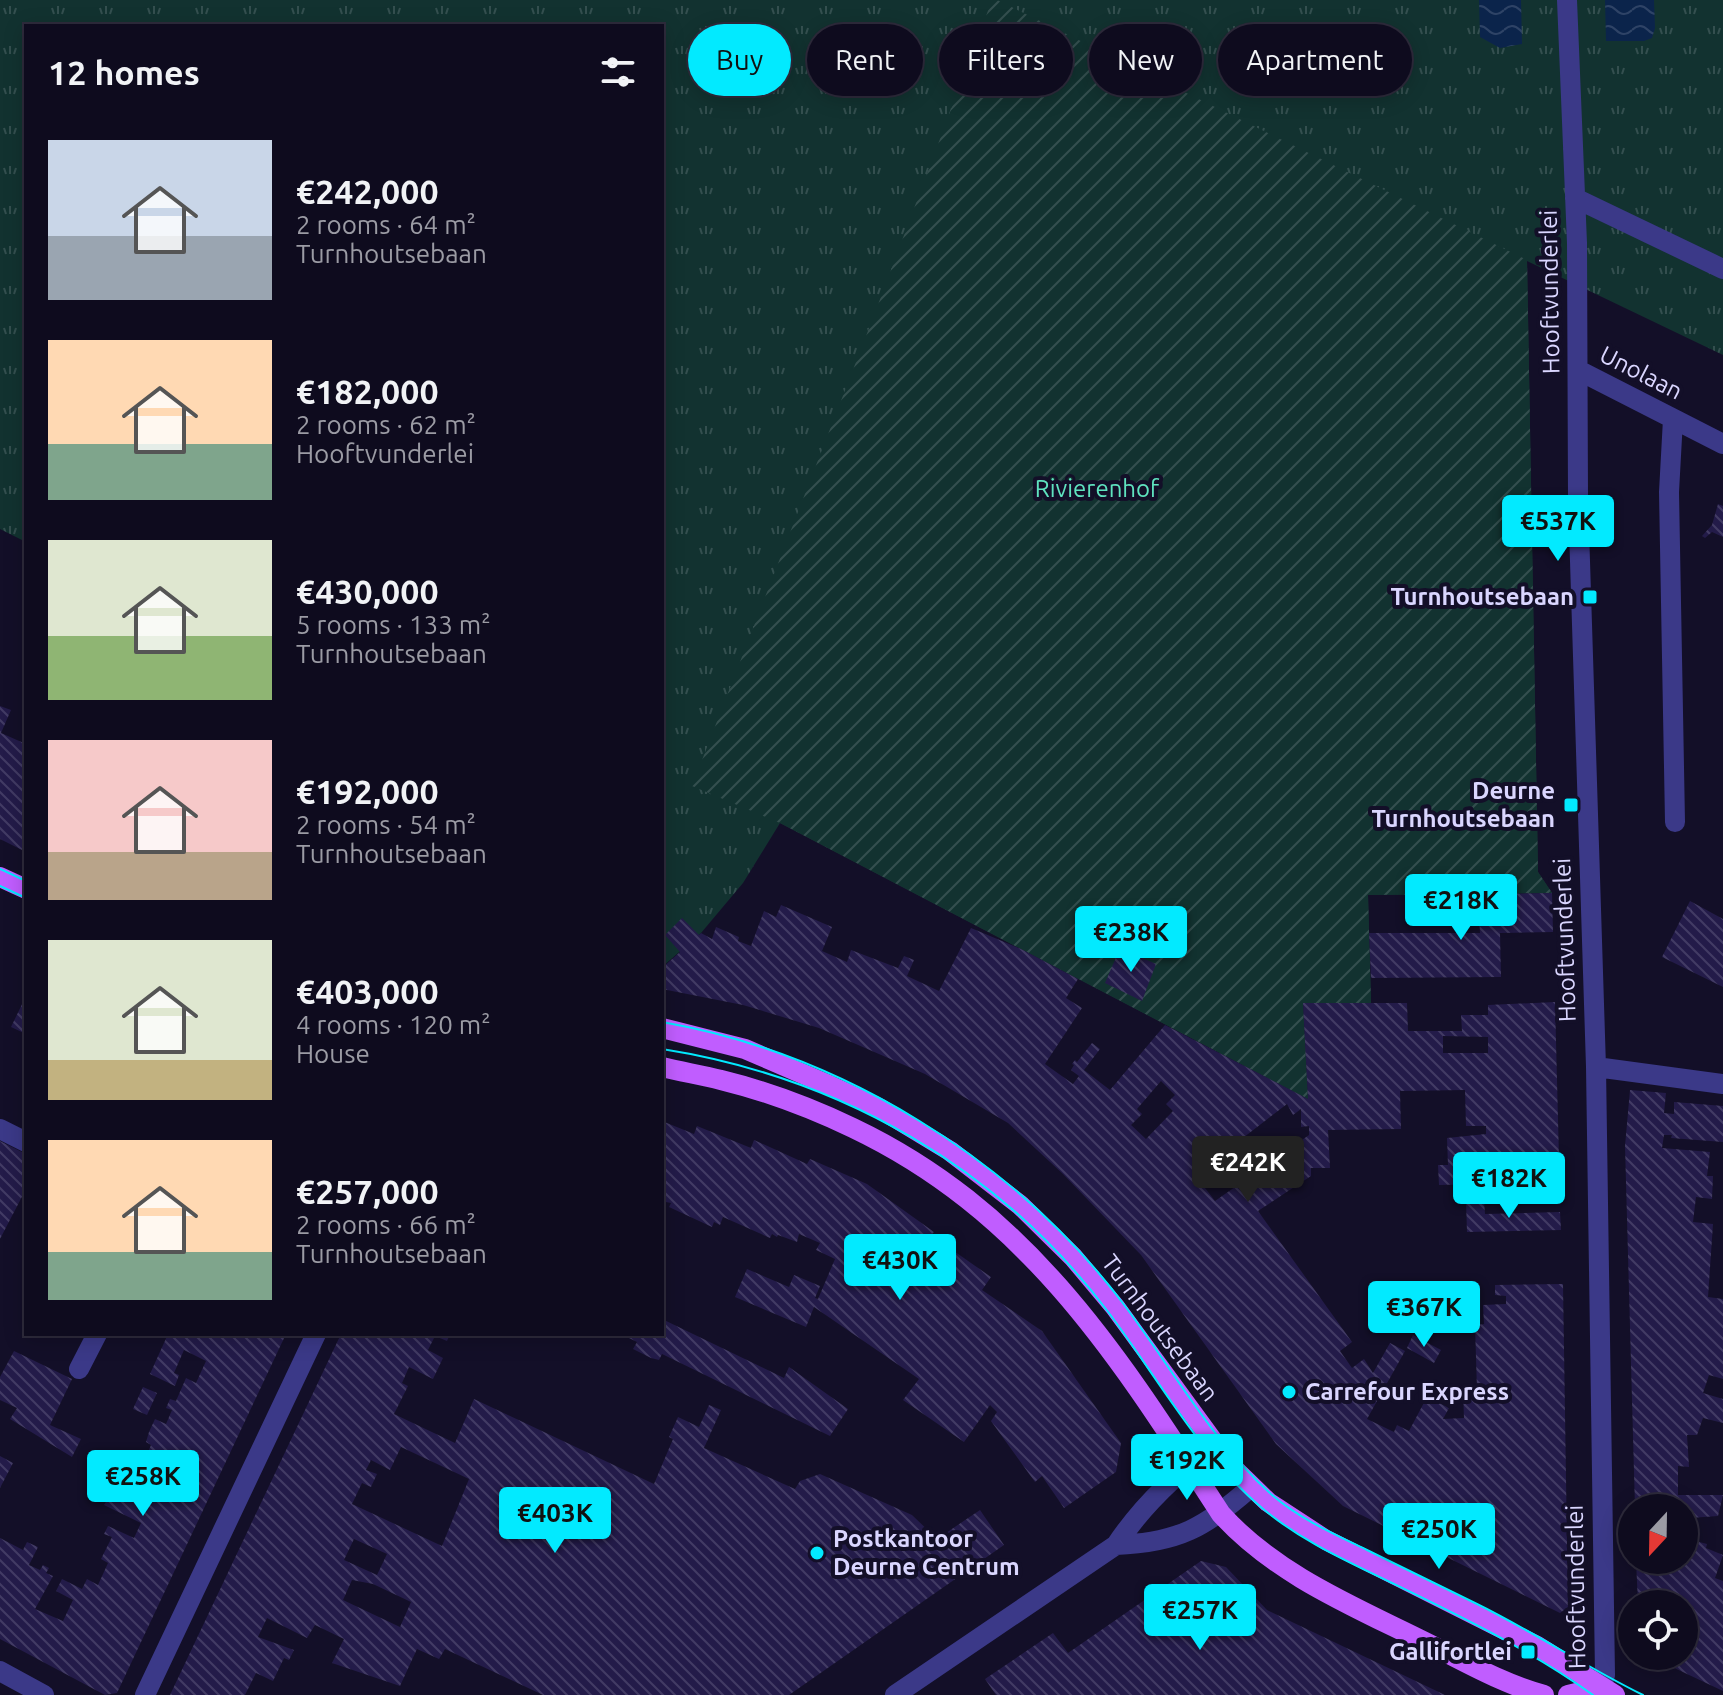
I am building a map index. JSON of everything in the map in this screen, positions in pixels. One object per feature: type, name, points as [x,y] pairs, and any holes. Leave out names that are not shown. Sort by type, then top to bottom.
[{"type":"main road","points":[[0,877],[24,888]]},
{"type":"main road","name":"Turnhoutsebaan","points":[[664,1029],[745,1049],[831,1086],[906,1123],[978,1172],[1030,1214],[1098,1285],[1216,1444],[1251,1487],[1268,1502],[1309,1531],[1501,1626],[1605,1693]]},
{"type":"main road","points":[[664,1067],[721,1080],[806,1108],[884,1144],[958,1192],[1048,1273],[1076,1305],[1110,1347],[1221,1514],[1259,1550],[1318,1588],[1504,1681],[1544,1695]]},
{"type":"main road","points":[[1568,1695],[1605,1693]]},
{"type":"street","name":"Hooftvunderlei","points":[[1567,0],[1575,198],[1578,498],[1596,1067],[1605,1693]]},
{"type":"street","points":[[1575,198],[1723,269]]},
{"type":"street","name":"Unolaan","points":[[1578,370],[1723,444]]},
{"type":"street","points":[[1673,419],[1669,492],[1675,822]]},
{"type":"street","points":[[1596,1067],[1723,1084]]},
{"type":"street","points":[[0,1129],[24,1141]]},
{"type":"street","points":[[79,1369],[96,1336]]},
{"type":"street","points":[[145,1695],[315,1336]]},
{"type":"street","points":[[895,1695],[1116,1545],[1132,1522],[1216,1444]]},
{"type":"street","points":[[1116,1545],[1148,1544],[1203,1526],[1251,1487]]},
{"type":"street","points":[[0,1671],[44,1695]]},
{"type":"green space","name":"Rivierenhof","points":[[0,0],[1723,0],[1723,355],[1527,261],[1538,872],[1552,893],[1368,895],[1371,1003],[1303,1004],[1308,1099],[780,823],[743,883],[701,933],[664,965],[664,24],[24,24],[24,541],[0,529]]},
{"type":"green space","name":"Rivierenhof","points":[[992,0],[997,0],[1046,24],[983,24]]},
{"type":"green space","name":"Rivierenhof","points":[[1073,37],[1089,45],[1089,96],[1193,96],[1527,260],[1538,872],[1552,893],[1368,895],[1371,1003],[1303,1004],[1308,1099],[780,823],[692,786],[956,96],[1073,96]]},
{"type":"water","points":[[1479,0],[1521,0],[1522,44],[1500,48],[1480,37]]},
{"type":"water","points":[[1605,0],[1654,0],[1655,28],[1652,38],[1644,41],[1606,41]]},
{"type":"building","points":[[1718,504],[1723,506],[1723,537],[1712,532],[1705,538],[1702,536],[1712,525]]},
{"type":"building","points":[[0,706],[11,710],[1,733],[24,743],[24,851],[0,839]]},
{"type":"building","points":[[1552,893],[1553,932],[1500,933],[1501,977],[1371,978],[1369,933],[1480,933],[1479,917],[1486,917],[1486,894]]},
{"type":"building","points":[[1690,901],[1723,919],[1723,987],[1662,957]]},
{"type":"building","points":[[781,905],[832,927],[822,951],[847,962],[851,950],[898,968],[904,956],[914,960],[907,976],[939,991],[971,928],[1021,949],[1078,979],[1066,998],[1082,1008],[1045,1064],[1073,1084],[1079,1076],[1071,1070],[1072,1064],[1092,1043],[1100,1049],[1084,1070],[1110,1090],[1165,1025],[1308,1099],[1303,1003],[1407,1003],[1408,1031],[1462,1031],[1461,1015],[1488,1015],[1488,1005],[1555,1002],[1560,1198],[1484,1200],[1483,1184],[1439,1185],[1438,1165],[1448,1165],[1447,1138],[1486,1134],[1486,1126],[1466,1126],[1465,1090],[1400,1091],[1401,1129],[1328,1130],[1330,1168],[1311,1168],[1311,1176],[1258,1211],[1352,1342],[1340,1351],[1352,1368],[1364,1359],[1373,1373],[1390,1343],[1405,1351],[1367,1419],[1394,1432],[1397,1425],[1409,1431],[1427,1397],[1449,1408],[1443,1419],[1464,1418],[1463,1391],[1477,1390],[1475,1325],[1484,1324],[1483,1305],[1506,1304],[1506,1296],[1495,1295],[1495,1285],[1563,1284],[1568,1607],[1560,1613],[1343,1506],[1276,1444],[1141,1255],[1063,1174],[1008,1123],[925,1074],[819,1028],[743,1005],[664,989],[664,966],[680,952],[665,935],[682,918],[699,935],[701,933],[712,939],[716,927],[751,946],[764,911],[776,917]],"holes":[[[1443,1036],[1488,1037],[1488,1053],[1443,1053]],[[1161,1081],[1175,1095],[1166,1104],[1173,1111],[1146,1139],[1131,1125],[1142,1114],[1137,1109]],[[1287,1104],[1293,1115],[1301,1109],[1301,1127],[1309,1126],[1309,1135],[1215,1201],[1195,1175]]]},
{"type":"building","points":[[1120,948],[1156,964],[1142,1001],[1105,983]]},
{"type":"building","points":[[24,1000],[24,1033],[11,1027]]},
{"type":"building","points":[[1630,1090],[1666,1093],[1664,1113],[1674,1114],[1674,1102],[1723,1106],[1723,1142],[1664,1135],[1662,1148],[1710,1152],[1707,1176],[1713,1176],[1712,1199],[1696,1197],[1693,1222],[1713,1224],[1708,1297],[1723,1299],[1723,1379],[1709,1375],[1703,1393],[1723,1399],[1723,1423],[1703,1418],[1697,1435],[1687,1435],[1689,1467],[1678,1466],[1678,1494],[1635,1494],[1625,1146]]},
{"type":"building","points":[[664,1122],[694,1134],[697,1126],[751,1148],[754,1140],[807,1164],[810,1159],[867,1184],[991,1277],[982,1290],[1042,1331],[1121,1443],[1116,1472],[1064,1508],[1042,1476],[1035,1482],[991,1421],[997,1412],[990,1405],[964,1442],[903,1400],[919,1379],[814,1307],[806,1327],[735,1297],[747,1269],[789,1287],[794,1275],[820,1286],[815,1298],[818,1299],[835,1259],[816,1250],[820,1243],[799,1234],[797,1242],[772,1234],[770,1238],[723,1217],[720,1225],[714,1222],[712,1227],[669,1207],[671,1203],[666,1202],[664,1206]]},
{"type":"building","points":[[0,1141],[24,1153],[24,1193],[0,1239]]},
{"type":"building","points":[[1484,1200],[1485,1214],[1560,1212],[1561,1230],[1467,1232],[1466,1201]]},
{"type":"building","points":[[664,1320],[784,1378],[789,1367],[848,1409],[830,1436],[662,1354],[659,1360],[651,1358],[633,1349],[637,1342],[625,1336],[664,1336]]},
{"type":"building","points":[[1413,1335],[1441,1350],[1434,1363],[1407,1348]]},
{"type":"building","points":[[167,1336],[285,1336],[117,1693],[105,1695],[0,1639],[0,1538],[23,1550],[27,1542],[38,1547],[29,1565],[40,1570],[43,1565],[49,1568],[46,1573],[53,1576],[35,1609],[63,1621],[73,1600],[56,1591],[62,1579],[82,1589],[87,1579],[98,1585],[108,1563],[101,1559],[112,1537],[104,1534],[108,1526],[134,1538],[141,1523],[104,1505],[107,1500],[112,1502],[120,1486],[131,1491],[136,1480],[144,1483],[150,1471],[141,1468],[151,1445],[146,1442],[155,1419],[166,1424],[172,1410],[166,1408],[170,1399],[176,1401],[186,1378],[196,1383],[206,1361],[184,1350],[174,1373],[179,1375],[175,1386],[150,1374]]},
{"type":"building","points":[[340,1336],[435,1336],[428,1350],[443,1358],[433,1379],[409,1367],[402,1383],[408,1386],[394,1414],[455,1443],[474,1399],[654,1484],[673,1439],[669,1437],[678,1417],[699,1427],[709,1405],[721,1410],[704,1448],[795,1489],[800,1481],[820,1474],[912,1515],[937,1539],[980,1510],[1004,1545],[789,1695],[543,1695],[445,1649],[439,1659],[417,1649],[400,1686],[332,1663],[344,1639],[315,1625],[307,1638],[267,1618],[258,1637],[294,1650],[289,1660],[284,1658],[273,1681],[256,1673],[245,1695],[170,1695]],"holes":[[[401,1447],[469,1479],[442,1546],[352,1504],[362,1483],[371,1487],[377,1474],[366,1470],[371,1460],[390,1470]],[[354,1539],[387,1554],[377,1575],[344,1560]],[[352,1580],[373,1584],[411,1602],[400,1627],[343,1600]]]},
{"type":"building","points":[[14,1351],[72,1379],[50,1425],[81,1439],[72,1457],[10,1419],[17,1408],[0,1400],[0,1377]]},
{"type":"building","points":[[143,1387],[157,1393],[147,1415],[133,1409]]},
{"type":"building","points":[[0,1456],[13,1463],[0,1488]]},
{"type":"building","points":[[1698,1495],[1723,1495],[1718,1516],[1698,1517]]},
{"type":"building","points":[[1698,1542],[1723,1555],[1715,1578],[1723,1581],[1723,1691],[1679,1670],[1698,1670],[1698,1590],[1637,1590],[1637,1574],[1698,1574]]},
{"type":"building","points":[[1201,1561],[1226,1567],[1267,1610],[1445,1695],[996,1695],[985,1679],[1053,1633],[1068,1653]]},
{"type":"tram line","points":[[0,869],[24,880]]},
{"type":"tram line","points":[[0,886],[24,897]]},
{"type":"tram line","points":[[664,1022],[728,1037],[794,1059],[857,1087],[918,1120],[975,1159],[1029,1202],[1078,1250],[1122,1302],[1230,1452],[1272,1495],[1318,1526],[1498,1615],[1643,1695]]},
{"type":"tram line","points":[[664,1049],[728,1062],[792,1082],[853,1107],[911,1137],[967,1173],[1018,1215],[1066,1261],[1109,1313],[1200,1441],[1240,1488],[1262,1508],[1308,1540],[1495,1635],[1593,1695]]},
{"type":"place","name":"Turnhoutsebaan","points":[[1590,597]]},
{"type":"place","name":"Deurne Turnhoutsebaan","points":[[1571,805]]},
{"type":"place","name":"Carrefour Express","points":[[1289,1392]]},
{"type":"place","name":"Postkantoor Deurne Centrum","points":[[817,1553]]},
{"type":"place","name":"Gallifortlei","points":[[1528,1652]]}]
